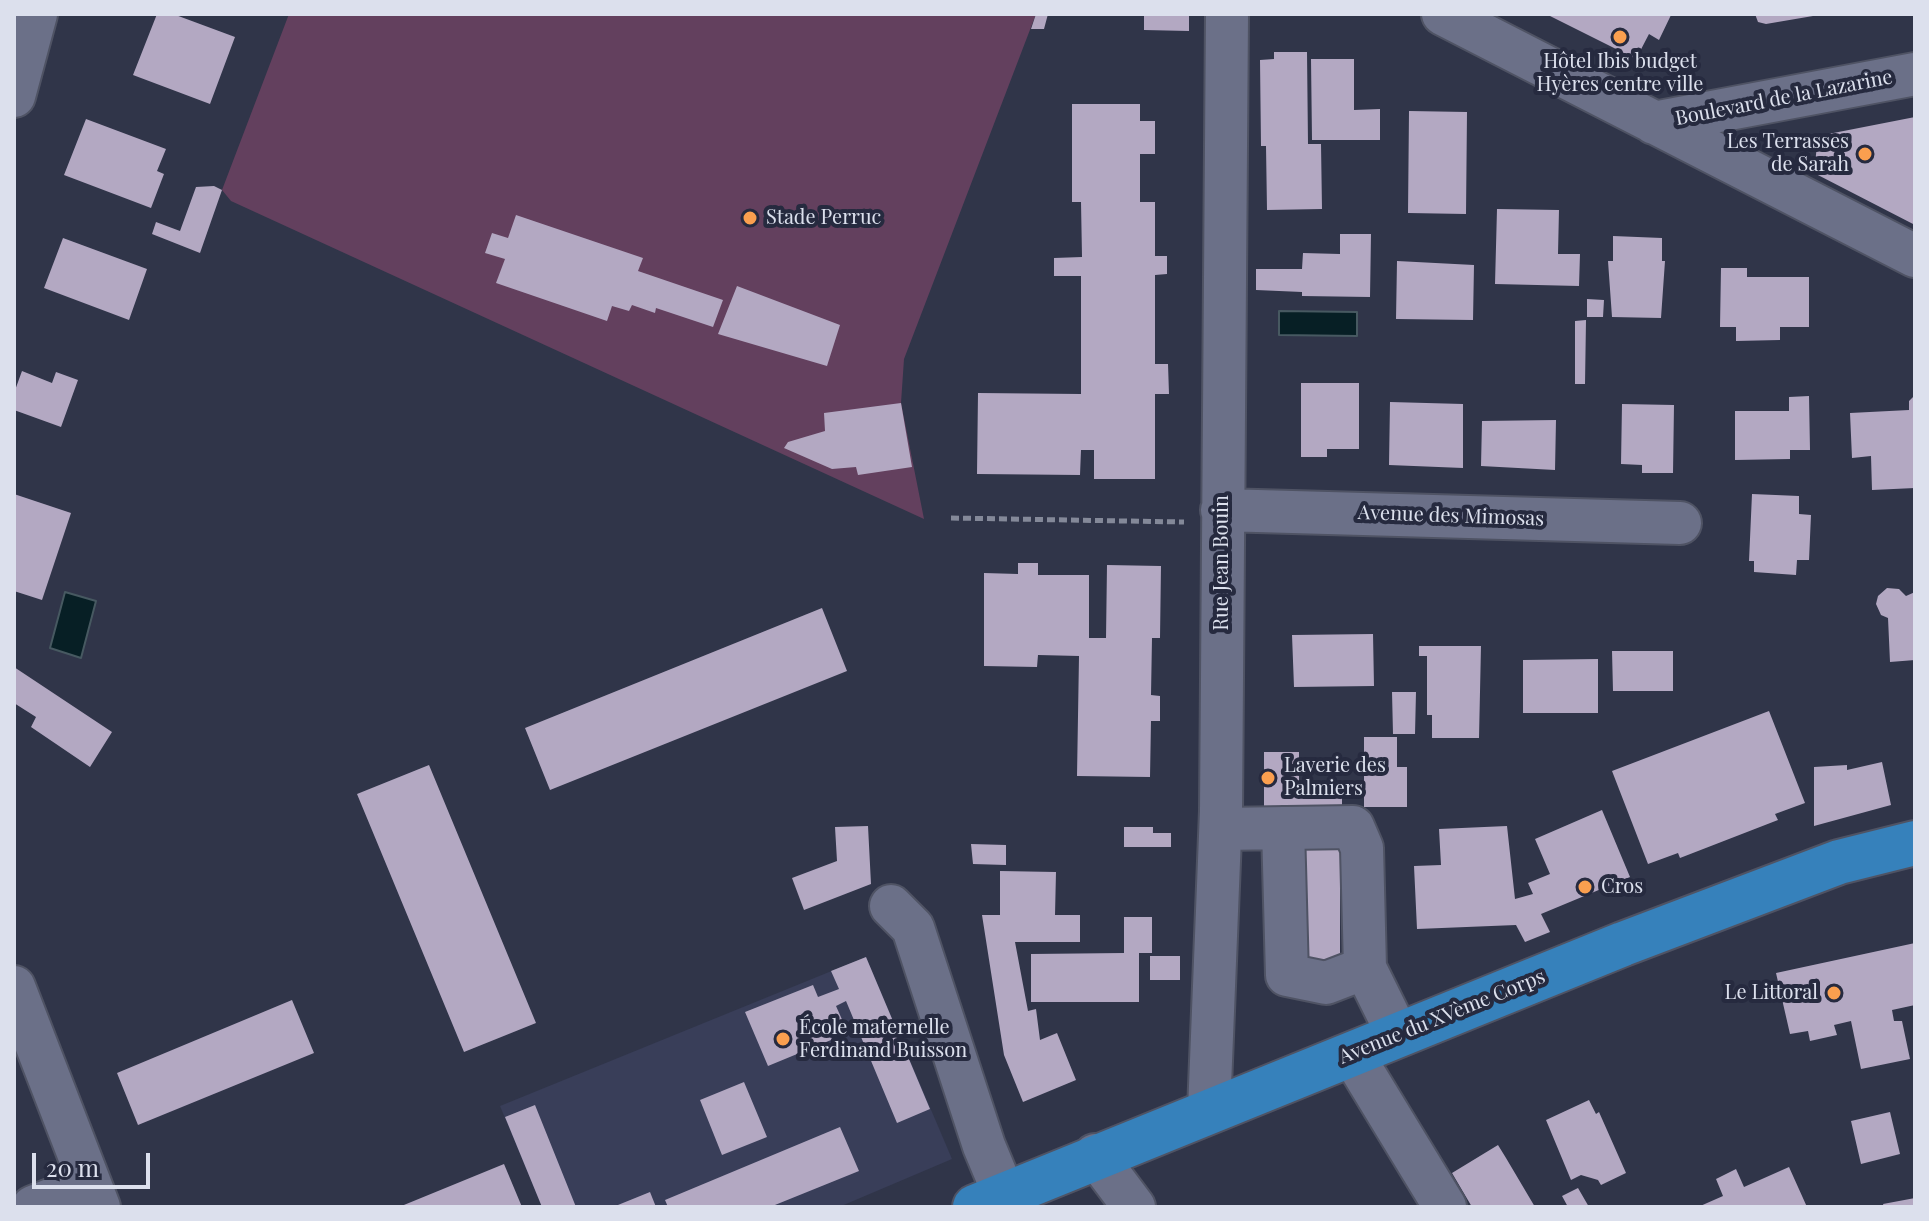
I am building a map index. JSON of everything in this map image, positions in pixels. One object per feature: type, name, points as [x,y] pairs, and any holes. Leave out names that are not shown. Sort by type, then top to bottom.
[{"type":"main road","name":"Avenue du XVème Corps","points":[[989,1201],[1095,1155],[1720,906],[1839,862],[1915,843]]},
{"type":"street","points":[[14,96],[36,14]]},
{"type":"street","name":"Rue Jean Bouin","points":[[1209,1111],[1221,829],[1209,516],[1227,14]]},
{"type":"street","points":[[1443,14],[1915,256]]},
{"type":"street","name":"Boulevard de la Lazarine","points":[[1654,123],[1915,74]]},
{"type":"street","name":"Avenue des Mimosas","points":[[1209,516],[1680,523]]},
{"type":"street","points":[[1221,829],[1353,827],[1362,848],[1365,968],[1398,1035]]},
{"type":"street","points":[[1283,828],[1287,975],[1326,983],[1365,968]]},
{"type":"street","points":[[891,906],[913,928],[984,1146],[989,1201]]},
{"type":"street","points":[[14,987],[26,1055],[95,1196],[33,1207]]},
{"type":"street","points":[[1352,1054],[1445,1207]]},
{"type":"street","points":[[1095,1155],[1134,1207]]},
{"type":"path","points":[[951,518],[1209,516]]},
{"type":"shaded area","points":[[289,14],[1036,14],[904,359],[901,403],[924,519],[231,201],[222,190]]},
{"type":"shaded area","points":[[1279,311],[1357,312],[1357,336],[1279,335]]},
{"type":"shaded area","points":[[65,592],[96,601],[81,658],[50,648]]},
{"type":"shaded area","name":"École maternelle Ferdinand Buisson","points":[[866,957],[952,1159],[839,1207],[542,1207],[500,1106]]},
{"type":"building","points":[[157,14],[173,14],[235,37],[210,104],[133,75]]},
{"type":"building","points":[[1036,14],[1048,14],[1044,29],[1031,29]]},
{"type":"building","points":[[1144,14],[1189,14],[1189,31],[1144,30]]},
{"type":"building","name":"Hôtel Ibis budget Hyères centre ville","points":[[1546,14],[1671,15],[1659,40],[1649,34],[1636,59]]},
{"type":"building","points":[[1755,14],[1813,16],[1766,24],[1758,22]]},
{"type":"building","points":[[1274,52],[1307,52],[1308,144],[1321,144],[1322,209],[1267,210],[1266,146],[1261,146],[1260,60],[1274,59]]},
{"type":"building","points":[[1311,59],[1354,59],[1354,110],[1380,109],[1380,140],[1312,140]]},
{"type":"building","points":[[1072,104],[1140,104],[1140,121],[1155,121],[1155,154],[1140,154],[1140,202],[1155,202],[1155,256],[1167,256],[1167,274],[1155,275],[1155,364],[1168,364],[1169,394],[1155,394],[1155,479],[1094,479],[1094,450],[1081,450],[1080,475],[977,474],[978,393],[1081,394],[1081,276],[1054,276],[1054,258],[1082,257],[1081,202],[1072,202]]},
{"type":"building","points":[[1409,111],[1467,112],[1466,214],[1408,213]]},
{"type":"building","name":"Les Terrasses de Sarah","points":[[1915,117],[1915,225],[1814,173],[1818,136]]},
{"type":"building","points":[[86,119],[166,149],[157,171],[164,174],[151,208],[64,175]]},
{"type":"building","points":[[214,186],[222,190],[200,253],[152,234],[156,222],[180,231],[196,187]]},
{"type":"building","points":[[1497,209],[1559,210],[1558,254],[1580,254],[1579,286],[1495,284]]},
{"type":"building","points":[[516,215],[643,258],[638,271],[723,300],[713,327],[656,308],[655,313],[632,305],[629,311],[612,306],[607,321],[496,283],[505,259],[485,253],[492,233],[508,238]]},
{"type":"building","points":[[1340,234],[1371,234],[1370,297],[1302,296],[1302,292],[1256,290],[1256,269],[1302,269],[1303,253],[1340,254]]},
{"type":"building","points":[[1613,236],[1662,238],[1662,261],[1665,261],[1661,318],[1612,317],[1608,261],[1613,261]]},
{"type":"building","points":[[63,238],[147,269],[129,320],[44,288]]},
{"type":"building","points":[[1397,261],[1474,265],[1473,320],[1396,319]]},
{"type":"building","points":[[1721,268],[1747,268],[1747,277],[1809,277],[1809,327],[1780,327],[1780,340],[1736,341],[1736,327],[1720,327]]},
{"type":"building","points":[[737,286],[840,325],[827,366],[718,334]]},
{"type":"building","points":[[1587,299],[1604,300],[1603,317],[1587,317]]},
{"type":"building","points":[[1586,320],[1585,384],[1575,384],[1575,321]]},
{"type":"building","points":[[22,371],[52,383],[56,372],[78,380],[61,427],[14,410],[14,393]]},
{"type":"building","points":[[1301,383],[1359,383],[1359,449],[1327,449],[1327,457],[1301,457]]},
{"type":"building","points":[[1915,395],[1915,488],[1872,490],[1871,456],[1852,458],[1850,413],[1909,410],[1909,401]]},
{"type":"building","points":[[1809,396],[1810,450],[1790,450],[1790,459],[1735,460],[1735,411],[1789,411],[1789,397]]},
{"type":"building","points":[[1390,402],[1463,404],[1463,468],[1389,465]]},
{"type":"building","points":[[901,403],[912,467],[858,475],[856,467],[832,469],[784,448],[788,442],[825,431],[824,413]]},
{"type":"building","points":[[1622,404],[1674,405],[1673,473],[1642,473],[1642,465],[1621,464]]},
{"type":"building","points":[[1556,420],[1555,470],[1481,466],[1482,421]]},
{"type":"building","points":[[14,494],[71,513],[42,600],[14,591]]},
{"type":"building","points":[[1752,494],[1799,496],[1799,514],[1811,515],[1809,560],[1797,560],[1796,575],[1754,572],[1754,561],[1749,561]]},
{"type":"building","points":[[1018,563],[1038,563],[1038,575],[1089,575],[1089,638],[1106,638],[1107,565],[1161,566],[1160,638],[1152,638],[1151,695],[1160,696],[1160,721],[1151,721],[1150,777],[1077,776],[1079,656],[1038,655],[1037,667],[984,666],[984,573],[1018,574]]},
{"type":"building","points":[[1887,588],[1899,589],[1906,596],[1915,592],[1915,660],[1890,662],[1888,618],[1881,615],[1876,604],[1878,596]]},
{"type":"building","points":[[822,608],[847,671],[550,790],[525,728]]},
{"type":"building","points":[[1373,634],[1374,686],[1294,687],[1292,635]]},
{"type":"building","points":[[1419,646],[1481,646],[1479,738],[1432,738],[1432,715],[1427,715],[1427,656],[1419,656]]},
{"type":"building","points":[[1612,651],[1673,651],[1673,691],[1613,691]]},
{"type":"building","points":[[1598,659],[1598,713],[1523,713],[1523,660]]},
{"type":"building","points":[[14,667],[112,732],[90,767],[31,727],[36,717],[14,703]]},
{"type":"building","points":[[1392,692],[1416,692],[1415,734],[1393,734]]},
{"type":"building","points":[[1769,711],[1805,803],[1775,814],[1778,820],[1680,858],[1678,853],[1648,864],[1612,771]]},
{"type":"building","points":[[1364,737],[1397,737],[1397,767],[1407,767],[1407,807],[1364,807]]},
{"type":"building","points":[[1264,752],[1299,752],[1299,781],[1342,782],[1342,810],[1264,810]]},
{"type":"building","points":[[1882,762],[1891,805],[1814,826],[1814,767],[1847,765],[1847,770]]},
{"type":"building","points":[[429,765],[536,1023],[464,1052],[357,794]]},
{"type":"building","points":[[1602,810],[1630,877],[1541,914],[1550,932],[1525,942],[1516,925],[1417,929],[1414,866],[1441,865],[1439,829],[1507,826],[1515,899],[1533,894],[1528,883],[1550,874],[1535,839]]},
{"type":"building","points":[[868,826],[871,884],[804,910],[792,878],[837,861],[835,827]]},
{"type":"building","points":[[1124,827],[1153,827],[1153,833],[1171,833],[1171,847],[1124,847]]},
{"type":"building","points":[[1302,837],[1340,837],[1340,960],[1301,960]]},
{"type":"building","points":[[971,844],[1006,845],[1006,865],[973,864]]},
{"type":"building","points":[[1000,871],[1056,872],[1055,915],[1080,915],[1080,942],[1015,942],[1028,1011],[1036,1009],[1040,1040],[1057,1033],[1076,1080],[1023,1102],[1004,1055],[982,915],[1000,915]]},
{"type":"building","points":[[1124,917],[1152,917],[1152,953],[1139,953],[1139,1002],[1031,1002],[1031,954],[1124,953]]},
{"type":"building","name":"Le Littoral","points":[[1915,943],[1915,1005],[1892,1010],[1894,1021],[1902,1021],[1910,1059],[1861,1069],[1851,1021],[1834,1025],[1837,1035],[1810,1041],[1808,1031],[1790,1034],[1776,973]]},
{"type":"building","points":[[1150,956],[1180,956],[1180,980],[1150,980]]},
{"type":"building","points":[[866,957],[930,1109],[897,1123],[846,1001],[836,1006],[848,1033],[768,1066],[745,1012],[813,985],[818,997],[839,989],[831,971]]},
{"type":"building","points":[[292,1000],[314,1053],[138,1125],[117,1073]]},
{"type":"building","points":[[744,1082],[767,1137],[722,1155],[700,1100]]},
{"type":"building","points":[[1589,1100],[1596,1114],[1599,1112],[1626,1173],[1601,1185],[1598,1180],[1581,1175],[1571,1180],[1546,1120]]},
{"type":"building","points":[[535,1105],[576,1207],[542,1207],[505,1117]]},
{"type":"building","points":[[1890,1112],[1900,1154],[1861,1164],[1851,1121]]},
{"type":"building","points":[[840,1127],[859,1171],[770,1207],[668,1207],[665,1200]]},
{"type":"building","points":[[1498,1145],[1535,1207],[1472,1207],[1452,1173]]},
{"type":"building","points":[[504,1164],[522,1207],[399,1207]]},
{"type":"building","points":[[1789,1167],[1807,1207],[1698,1207],[1723,1196],[1716,1179],[1736,1169],[1744,1187]]},
{"type":"building","points":[[1578,1188],[1589,1207],[1568,1207],[1562,1196]]},
{"type":"building","points":[[650,1192],[656,1207],[613,1207]]},
{"type":"building","points":[[1915,1198],[1915,1207],[1884,1207],[1883,1204]]},
{"type":"place","name":"Hôtel Ibis budget Hyères centre ville","points":[[1620,37]]},
{"type":"place","name":"Les Terrasses de Sarah","points":[[1865,154]]},
{"type":"place","name":"Stade Perruc","points":[[750,218]]},
{"type":"place","name":"Laverie des Palmiers","points":[[1268,778]]},
{"type":"place","name":"Cros","points":[[1585,887]]},
{"type":"place","name":"Le Littoral","points":[[1834,993]]},
{"type":"place","name":"École maternelle Ferdinand Buisson","points":[[783,1039]]}]
